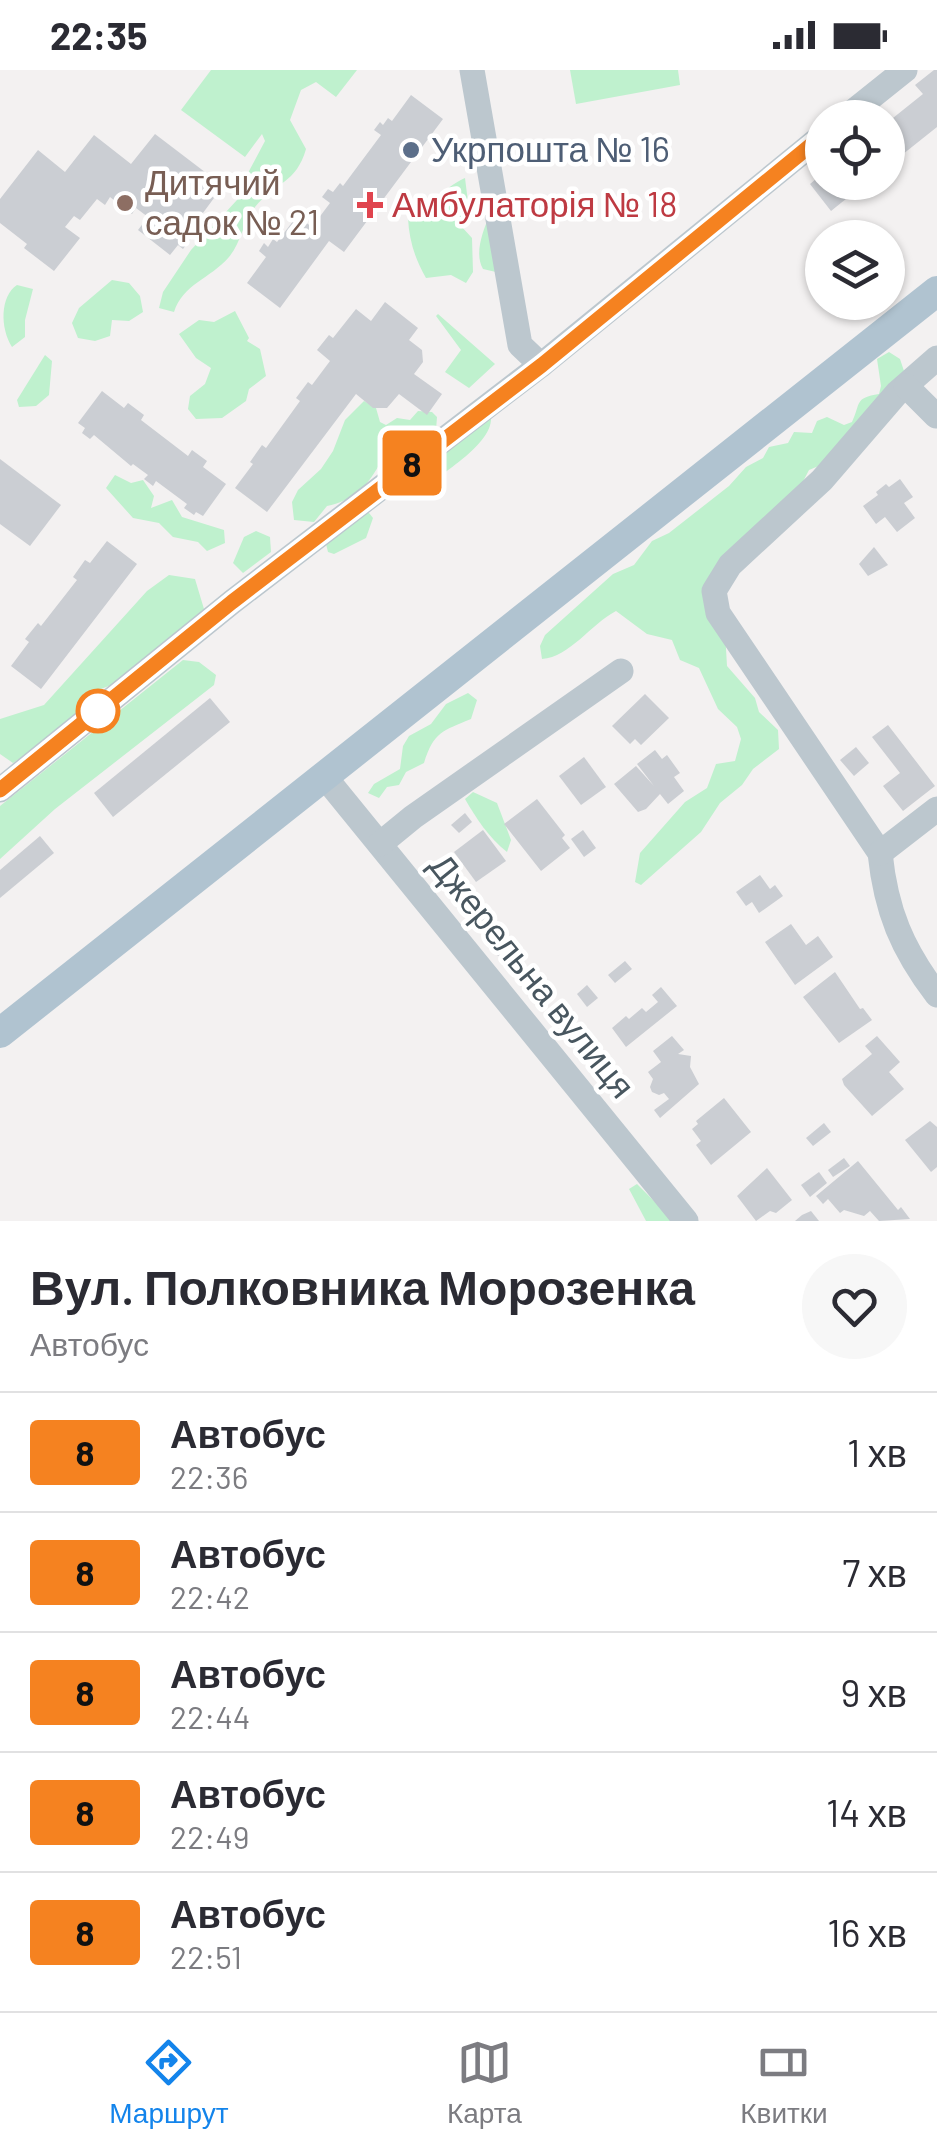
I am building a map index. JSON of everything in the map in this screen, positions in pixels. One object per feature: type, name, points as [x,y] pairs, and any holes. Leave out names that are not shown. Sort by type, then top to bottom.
[{"type":"main road","points":[[0,1033],[937,291]]},
{"type":"street","points":[[472,70],[520,345],[542,365]]},
{"type":"street","points":[[868,100],[905,70]]},
{"type":"street","points":[[0,790],[232,602],[542,365],[805,150]]},
{"type":"street","points":[[937,358],[906,386],[822,480],[730,565],[714,591],[718,613],[880,854],[883,884],[898,935],[937,995]]},
{"type":"street","points":[[906,386],[936,416]]},
{"type":"street","points":[[380,844],[621,671]]},
{"type":"street","name":"Джерельна вулиця","points":[[324,776],[686,1221]]},
{"type":"street","points":[[880,854],[937,809]]},
{"type":"green space","points":[[211,70],[357,70],[336,97],[316,82],[301,90],[290,120],[306,149],[297,169],[255,207],[229,257],[190,288],[174,312],[159,308],[163,292],[191,250],[248,188],[249,171],[265,141],[262,134],[245,157],[181,110]]},
{"type":"green space","points":[[570,70],[678,70],[680,85],[576,104]]},
{"type":"green space","points":[[465,178],[469,210],[461,226],[472,238],[473,272],[466,283],[451,275],[426,278],[413,249],[408,218]]},
{"type":"green space","points":[[489,216],[496,272],[483,269],[479,256]]},
{"type":"green space","points":[[112,280],[129,283],[140,296],[143,312],[129,321],[112,320],[110,336],[95,341],[78,338],[72,323],[79,308]]},
{"type":"green space","points":[[17,285],[33,289],[25,337],[12,347],[5,331],[4,313],[7,297]]},
{"type":"green space","points":[[235,311],[247,341],[260,349],[266,376],[249,389],[246,401],[222,418],[196,419],[188,409],[190,396],[205,384],[211,368],[196,358],[179,334],[199,320],[214,322]]},
{"type":"green space","points":[[438,314],[495,364],[469,388],[445,372],[461,350]]},
{"type":"green space","points":[[889,352],[900,359],[904,371],[833,460],[809,470],[796,495],[721,562],[727,666],[755,698],[759,712],[778,730],[779,749],[720,803],[701,832],[641,885],[635,882],[640,853],[685,802],[707,788],[716,764],[735,761],[741,739],[737,727],[718,709],[699,668],[680,660],[672,640],[647,634],[616,611],[562,652],[542,659],[540,646],[545,635],[613,574],[634,565],[652,541],[669,533],[729,486],[746,467],[763,458],[769,447],[788,443],[794,432],[812,433],[817,421],[827,417],[844,425],[852,422],[862,400],[879,394],[877,359]]},
{"type":"green space","points":[[45,355],[52,361],[49,395],[36,406],[19,407],[17,400]]},
{"type":"green space","points":[[364,401],[376,408],[380,422],[386,425],[397,418],[410,420],[418,411],[432,412],[437,417],[436,430],[379,465],[358,492],[327,506],[314,522],[294,520],[292,502],[298,490],[321,469],[345,420]]},
{"type":"green space","points":[[491,418],[489,429],[472,451],[410,498],[398,497],[393,486]]},
{"type":"green space","points":[[115,475],[131,483],[143,480],[154,496],[151,508],[172,500],[182,517],[224,530],[225,543],[207,551],[198,542],[173,537],[159,523],[133,518],[106,488]]},
{"type":"green space","points":[[362,513],[373,518],[366,538],[334,554],[328,552],[325,540]]},
{"type":"green space","points":[[256,531],[270,537],[271,552],[243,573],[233,563],[244,537]]},
{"type":"green space","points":[[169,575],[195,579],[204,609],[122,681],[93,692],[77,719],[13,763],[0,754],[0,719],[44,705],[147,591]]},
{"type":"green space","points":[[183,660],[199,662],[216,675],[214,685],[55,809],[0,859],[0,806]]},
{"type":"green space","points":[[468,693],[477,700],[471,719],[441,734],[424,763],[406,772],[399,785],[387,787],[379,798],[368,793],[374,784],[400,769],[403,746],[409,736],[431,724],[446,704]]},
{"type":"green space","points":[[473,792],[497,803],[511,840],[507,852],[483,827],[465,799]]},
{"type":"green space","points":[[637,1184],[674,1221],[646,1221],[629,1189]]},
{"type":"building","points":[[937,70],[937,127],[905,152],[905,108],[923,94],[915,85]]},
{"type":"building","points":[[411,95],[443,119],[344,252],[329,241],[280,308],[247,283],[266,257],[259,251],[264,243],[268,247],[273,239],[277,242],[297,216],[312,227],[330,203],[322,197],[328,189],[333,192],[340,183],[343,186],[381,135],[374,130],[388,118],[392,121]]},
{"type":"building","points":[[155,134],[218,182],[208,194],[214,198],[200,217],[205,220],[183,249],[178,245],[170,255],[138,230],[148,217],[136,208],[132,214],[110,197],[105,205],[97,199],[80,220],[74,216],[65,227],[80,238],[54,271],[0,223],[0,199],[38,150],[65,172],[94,135],[131,164]]},
{"type":"building","points":[[822,200],[845,200],[831,211]]},
{"type":"building","points":[[385,302],[418,328],[409,340],[422,350],[423,362],[414,374],[442,394],[427,415],[399,394],[387,408],[373,408],[356,394],[267,512],[235,488],[262,445],[266,448],[300,401],[296,398],[330,361],[317,350],[329,335],[333,338],[356,309],[371,321]]},
{"type":"building","points":[[102,391],[124,408],[128,403],[144,415],[141,420],[188,456],[192,450],[207,461],[203,467],[226,484],[203,516],[184,508],[187,504],[156,481],[153,486],[144,479],[148,475],[94,435],[90,439],[82,433],[85,428],[78,423]]},
{"type":"building","points":[[0,459],[61,505],[30,546],[0,524]]},
{"type":"building","points":[[900,479],[913,497],[904,503],[915,518],[897,532],[885,517],[876,524],[863,506],[886,484],[889,487]]},
{"type":"building","points":[[107,541],[137,564],[41,689],[11,666],[29,642],[25,639],[38,623],[41,626],[77,580],[73,577],[85,560],[90,563]]},
{"type":"building","points":[[874,547],[888,565],[868,576],[859,564]]},
{"type":"building","points":[[645,694],[669,718],[641,745],[635,739],[630,744],[612,726]]},
{"type":"building","points":[[210,698],[230,722],[113,817],[94,793]]},
{"type":"building","points":[[888,725],[935,786],[903,811],[883,786],[900,773],[872,737]]},
{"type":"building","points":[[856,747],[869,763],[854,776],[840,760]]},
{"type":"building","points":[[655,750],[662,759],[667,755],[680,773],[674,777],[684,791],[668,804],[660,794],[638,812],[614,784],[636,766],[654,786],[637,764]]},
{"type":"building","points":[[584,757],[606,787],[581,805],[559,776]]},
{"type":"building","points":[[537,799],[565,835],[562,838],[570,848],[541,871],[504,824]]},
{"type":"building","points":[[465,813],[472,822],[459,833],[451,825]]},
{"type":"building","points":[[483,830],[506,861],[476,882],[454,852]]},
{"type":"building","points":[[583,830],[596,848],[584,857],[571,839]]},
{"type":"building","points":[[40,836],[54,853],[0,898],[0,870]]},
{"type":"building","points":[[760,875],[770,889],[775,885],[783,896],[759,913],[752,902],[746,906],[736,892]]},
{"type":"building","points":[[483,908],[513,945],[498,956],[470,917]]},
{"type":"building","points":[[791,924],[806,945],[818,936],[833,957],[795,985],[765,942]]},
{"type":"building","points":[[625,961],[632,969],[615,983],[608,975]]},
{"type":"building","points":[[835,972],[872,1020],[839,1043],[803,997]]},
{"type":"building","points":[[587,985],[598,998],[587,1007],[577,994]]},
{"type":"building","points":[[661,987],[677,1006],[626,1047],[612,1028],[626,1016],[629,1019],[642,1008],[646,1012],[658,1002],[652,995]]},
{"type":"building","points":[[672,1036],[684,1050],[678,1054],[691,1056],[690,1067],[699,1084],[660,1118],[654,1110],[669,1099],[664,1093],[652,1092],[653,1079],[648,1072],[661,1062],[653,1051]]},
{"type":"building","points":[[877,1036],[900,1062],[889,1072],[904,1089],[872,1116],[842,1079],[872,1054],[865,1046]]},
{"type":"building","points":[[724,1098],[751,1132],[711,1165],[696,1145],[701,1141],[692,1129]]},
{"type":"building","points":[[930,1121],[937,1127],[937,1167],[931,1172],[905,1140]]},
{"type":"building","points":[[824,1123],[831,1132],[813,1146],[806,1138]]},
{"type":"building","points":[[844,1158],[850,1166],[833,1177],[828,1170]]},
{"type":"building","points":[[858,1161],[910,1219],[879,1221],[870,1211],[864,1216],[844,1210],[840,1213],[828,1199],[823,1204],[816,1196]]},
{"type":"building","points":[[767,1168],[792,1200],[776,1213],[770,1211],[756,1221],[737,1196]]},
{"type":"building","points":[[819,1172],[827,1183],[810,1197],[801,1185]]},
{"type":"building","points":[[811,1211],[819,1221],[795,1221],[802,1215]]},
{"type":"bus line","name":"8","points":[[0,790],[232,602],[542,365],[805,150]]},
{"type":"place","name":"Укрпошта № 16","points":[[411,150]]},
{"type":"place","name":"Дитячий садок № 21","points":[[125,203]]},
{"type":"place","name":"Амбулаторія № 18","points":[[370,205]]}]
